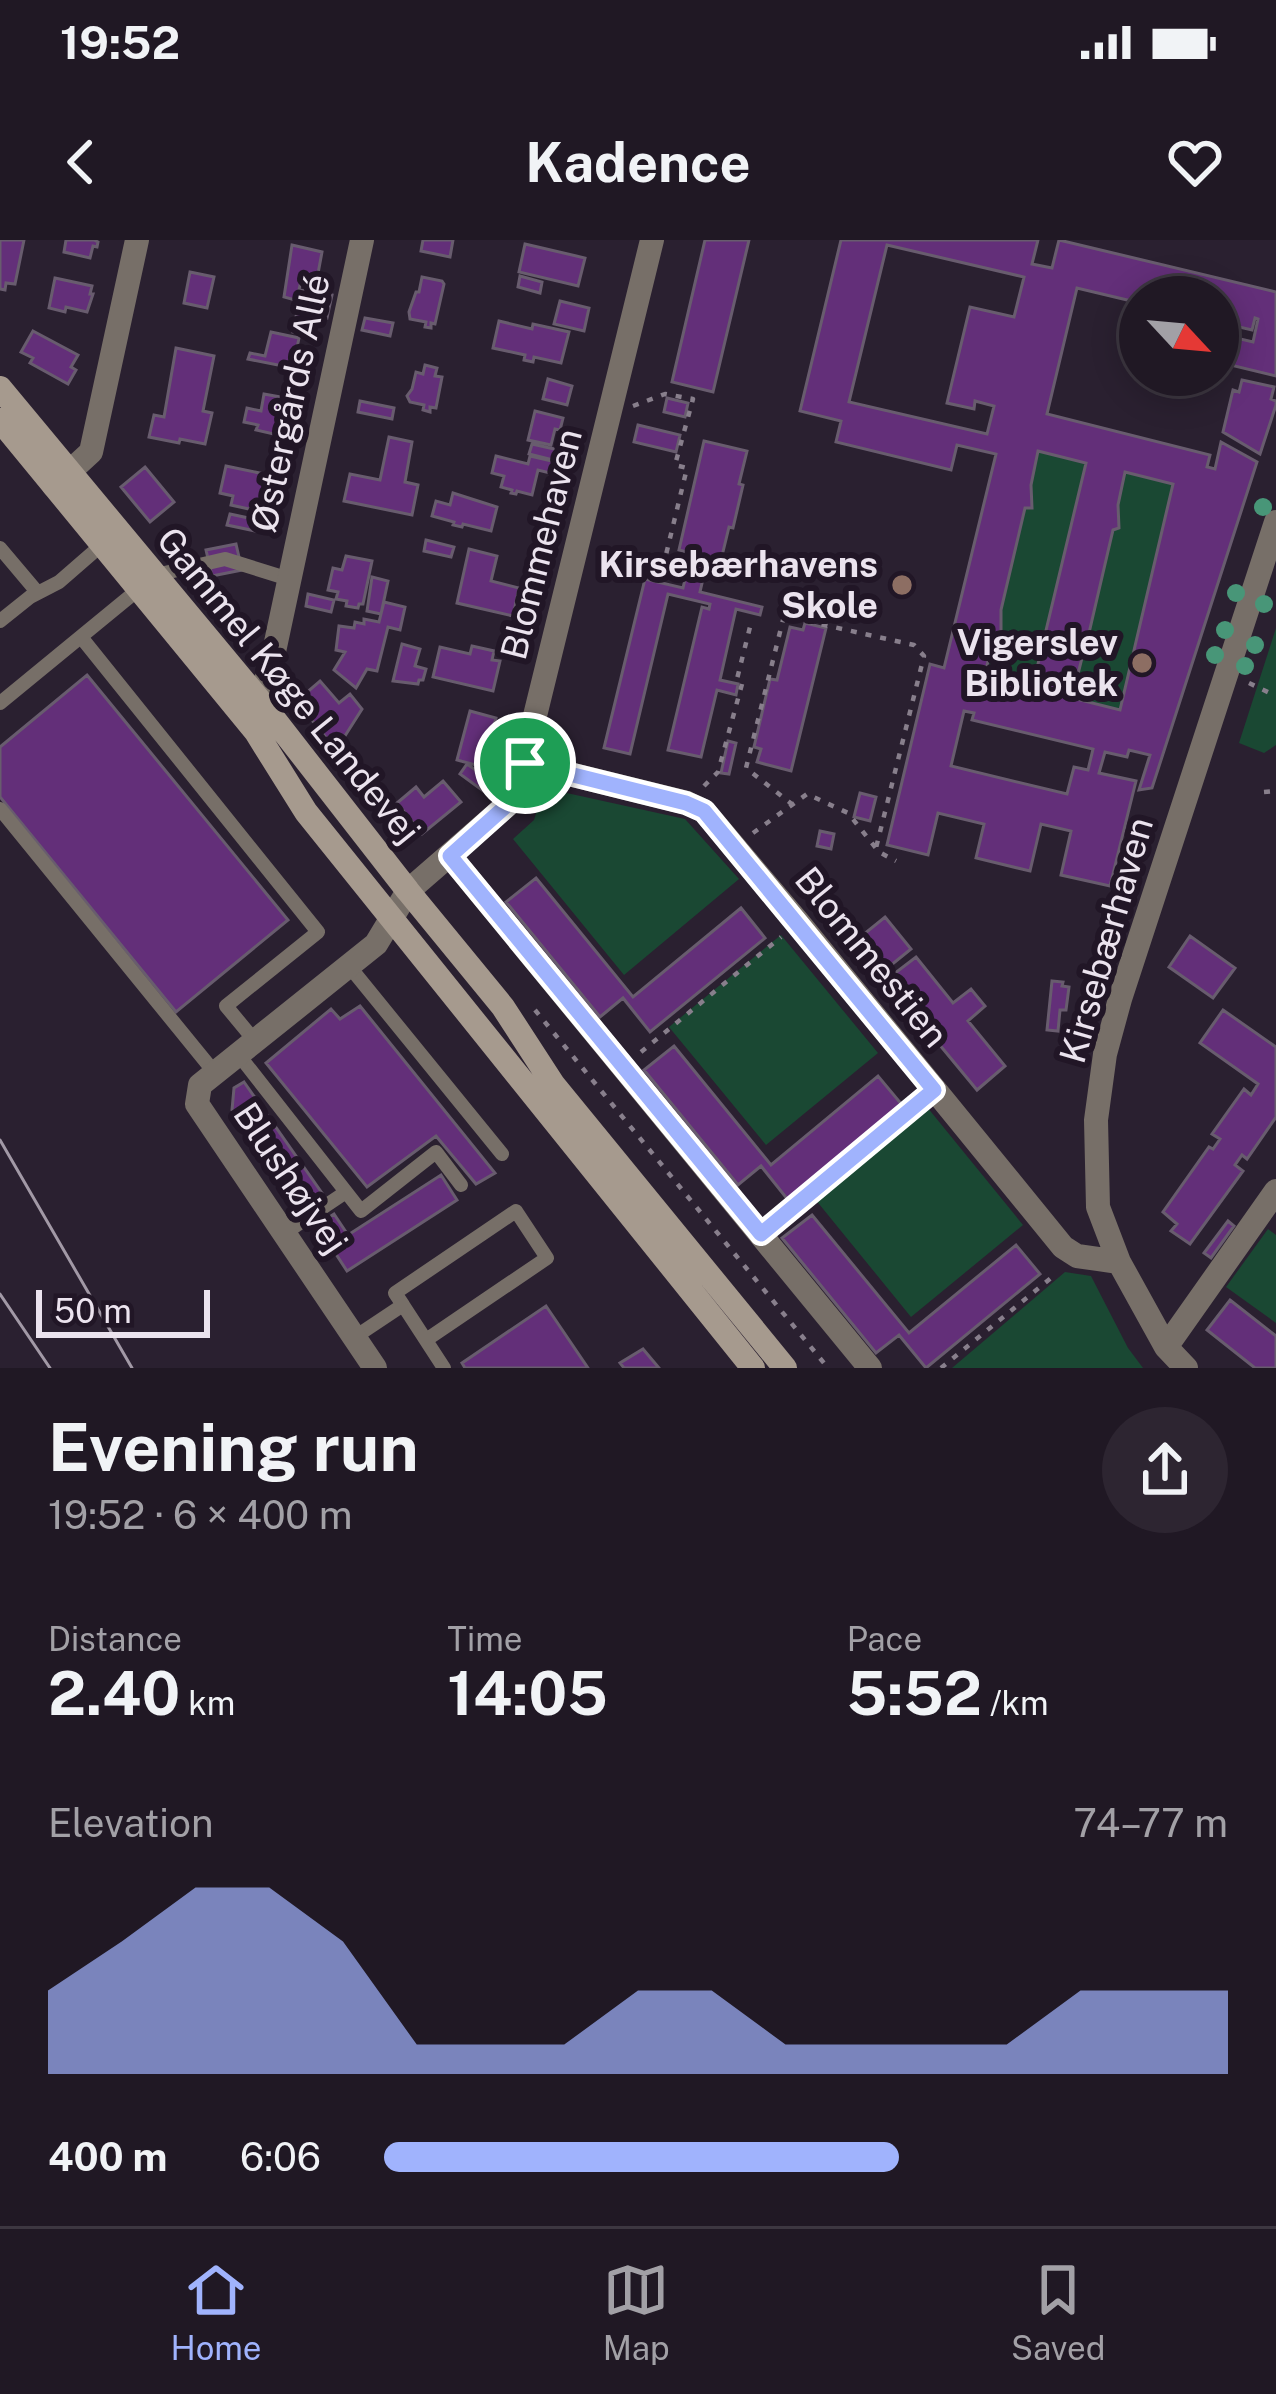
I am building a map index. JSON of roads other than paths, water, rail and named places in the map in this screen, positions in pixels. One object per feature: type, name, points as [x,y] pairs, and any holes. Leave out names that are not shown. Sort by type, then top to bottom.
[{"type":"main road","name":"Gammel Køge Landevej","points":[[0,388],[62,479],[503,1007],[553,1084],[785,1368]]},
{"type":"main road","name":"Gammel Køge Landevej","points":[[0,420],[62,479]]},
{"type":"main road","name":"Gammel Køge Landevej","points":[[248,704],[256,732],[306,812],[753,1368]]},
{"type":"street","points":[[62,479],[91,452],[137,240]]},
{"type":"street","name":"Østergårds Allé","points":[[248,704],[269,675],[362,240]]},
{"type":"street","name":"Blommehaven","points":[[408,891],[516,793],[652,240]]},
{"type":"street","name":"Kirsebærhaven","points":[[1186,1368],[1166,1346],[1119,1262],[1098,1207],[1096,1120],[1105,1054],[1127,977],[1276,522]]},
{"type":"street","name":"Blommestien","points":[[525,763],[704,811],[1063,1247],[1077,1256],[1119,1262]]},
{"type":"street","name":"Gammel Køge Landevej","points":[[450,856],[870,1368]]},
{"type":"street","name":"Blushøjvej","points":[[376,1368],[197,1104],[200,1085],[376,944],[408,891]]},
{"type":"street","points":[[1166,1346],[1276,1191]]},
{"type":"lane","points":[[0,622],[59,582],[110,537]]},
{"type":"lane","points":[[0,548],[38,593]]},
{"type":"lane","points":[[0,703],[147,583],[224,559],[289,579]]},
{"type":"lane","points":[[81,637],[318,932],[226,1006],[247,1048],[346,1192],[362,1211],[436,1152],[461,1185]]},
{"type":"lane","points":[[0,809],[215,1073]]},
{"type":"lane","points":[[349,966],[502,1154]]},
{"type":"lane","points":[[285,1233],[346,1192]]},
{"type":"lane","points":[[426,1340],[548,1258],[516,1211],[394,1293],[444,1368]]},
{"type":"lane","points":[[355,1337],[403,1305]]},
{"type":"tram line","points":[[0,1140],[132,1368]]},
{"type":"tram line","points":[[0,1294],[50,1368]]},
{"type":"place","name":"Kirsebærhavens Skole","points":[[902,585]]},
{"type":"place","name":"Vigerslev Bibliotek","points":[[1142,663]]}]
